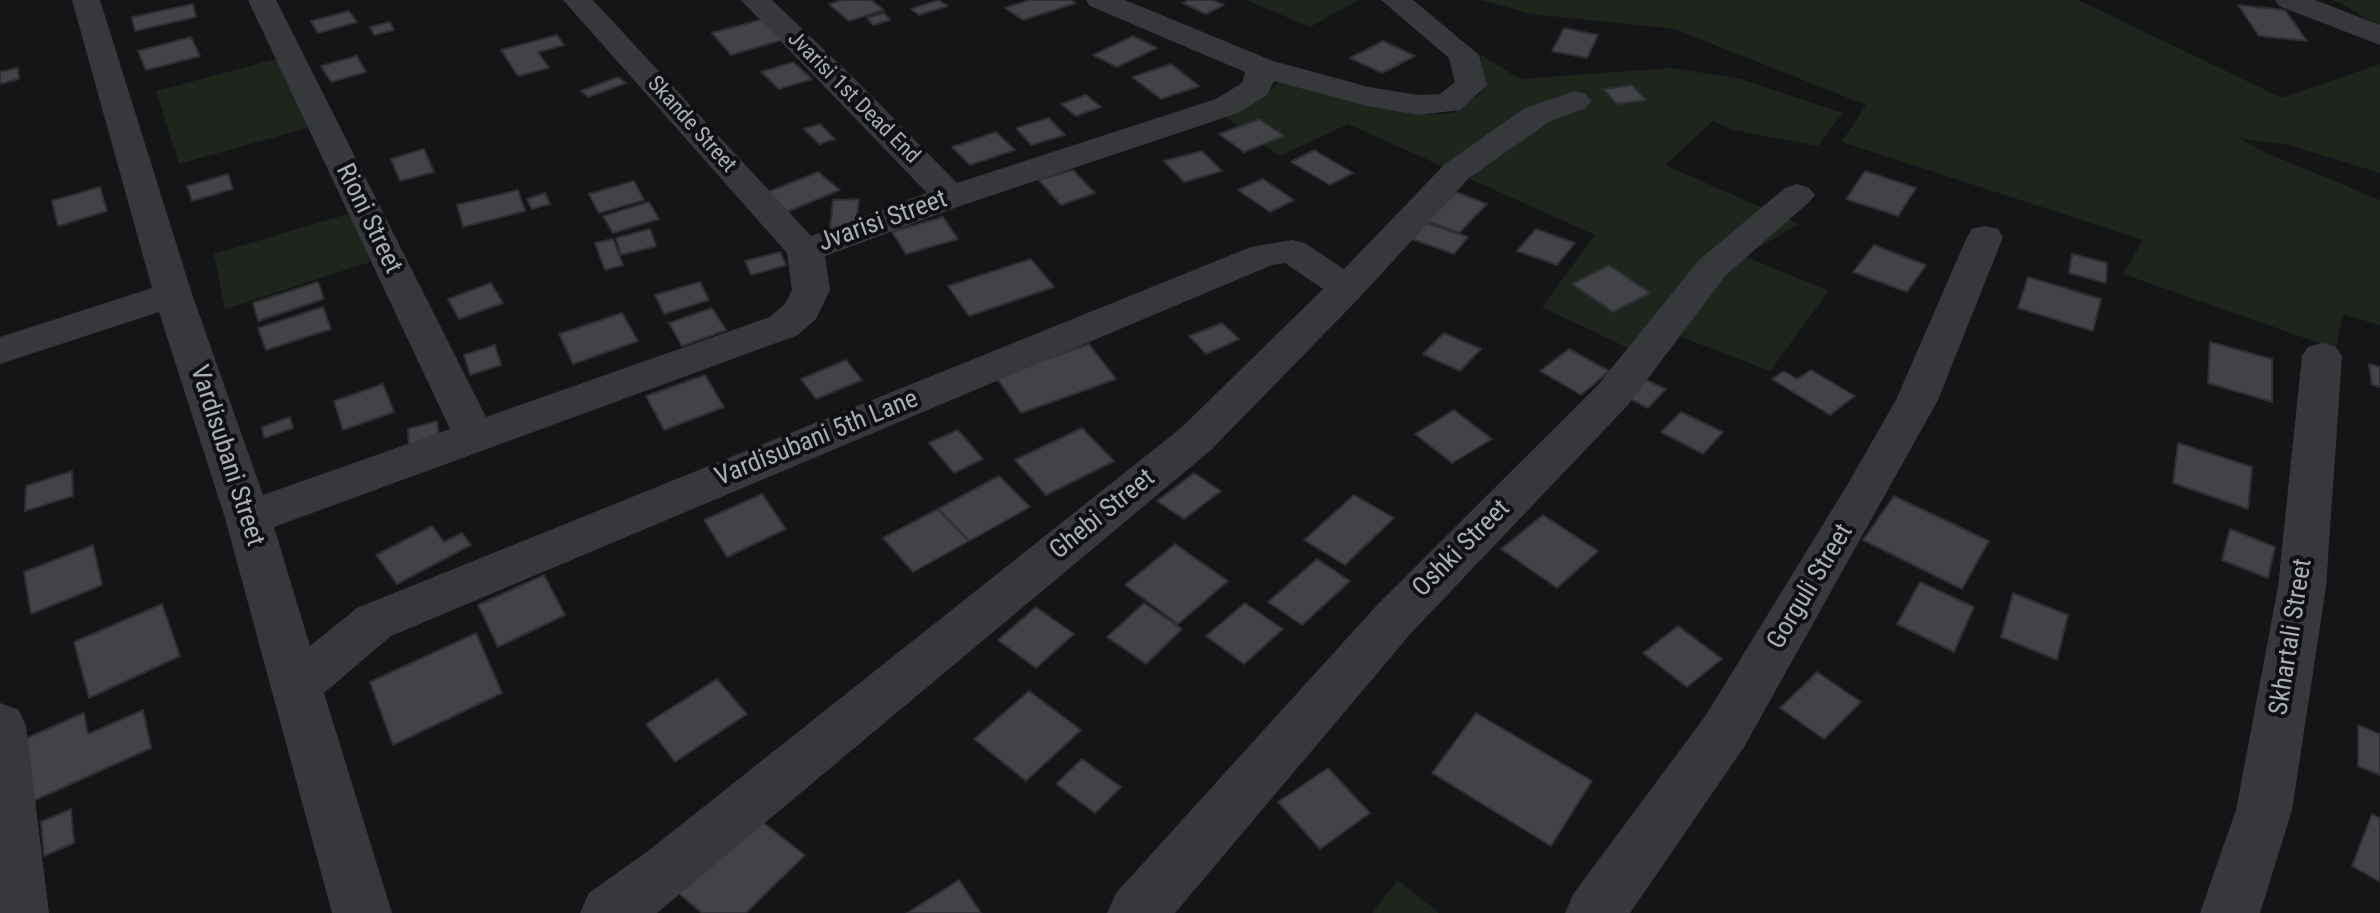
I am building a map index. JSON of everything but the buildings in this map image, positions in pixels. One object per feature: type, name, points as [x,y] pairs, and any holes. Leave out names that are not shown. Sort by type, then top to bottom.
[{"type":"street","name":"Vardisubani Street","points":[[86,0],[173,294],[248,518],[362,913]]},
{"type":"street","name":"Rioni Street","points":[[262,0],[475,437]]},
{"type":"street","name":"Skande Street","points":[[577,0],[805,251]]},
{"type":"street","name":"Jvarisi 1st Dead End","points":[[755,0],[847,89],[950,197]]},
{"type":"street","points":[[1100,0],[1262,68],[1367,96],[1418,105],[1449,103],[1471,85],[1464,55],[1395,0]]},
{"type":"street","points":[[2289,0],[2380,36]]},
{"type":"street","name":"Jvarisi Street","points":[[248,518],[784,326],[802,310],[811,290],[805,251],[950,197],[1227,106],[1256,88],[1262,68]]},
{"type":"street","name":"Ghebi Street","points":[[610,913],[668,870],[1196,439],[1347,288],[1457,171],[1537,115],[1575,101]]},
{"type":"street","name":"Oshki Street","points":[[1137,913],[1395,618],[1613,395],[1712,268],[1797,195]]},
{"type":"street","name":"Gorguli Street","points":[[1595,913],[1725,731],[1862,499],[1917,400],[1985,237]]},
{"type":"street","name":"Vardisubani 5th Lane","points":[[297,686],[374,622],[1264,255],[1292,251],[1347,288]]},
{"type":"street","points":[[0,351],[173,294]]},
{"type":"street","name":"Skhartali Street","points":[[2230,913],[2264,810],[2299,602],[2322,356]]},
{"type":"street","points":[[0,726],[19,913]]},
{"type":"shaded area","points":[[1246,0],[1358,0],[1310,27]]},
{"type":"shaded area","points":[[1481,0],[2078,0],[2282,98],[2380,64],[2380,173],[2289,145],[2241,139],[2264,152],[2380,200],[2380,325],[2343,314],[2336,349],[2123,274],[2143,240],[1842,142],[1866,105],[1675,29],[1532,14]]},
{"type":"shaded area","points":[[2331,0],[2380,0],[2380,27],[2342,4]]},
{"type":"shaded area","points":[[1481,55],[1520,79],[1672,68],[1741,79],[1843,113],[1818,146],[1733,130],[1713,121],[1665,165],[1799,224],[1744,256],[1829,291],[1770,371],[1650,325],[1632,350],[1542,307],[1595,235],[1348,124],[1280,156],[1224,116],[1263,97],[1282,79],[1418,115],[1453,113],[1480,94]]},
{"type":"shaded area","points":[[280,58],[311,127],[179,164],[156,91]]},
{"type":"shaded area","points":[[354,212],[370,262],[225,309],[214,254]]},
{"type":"shaded area","points":[[1398,880],[1439,913],[1372,913]]}]
